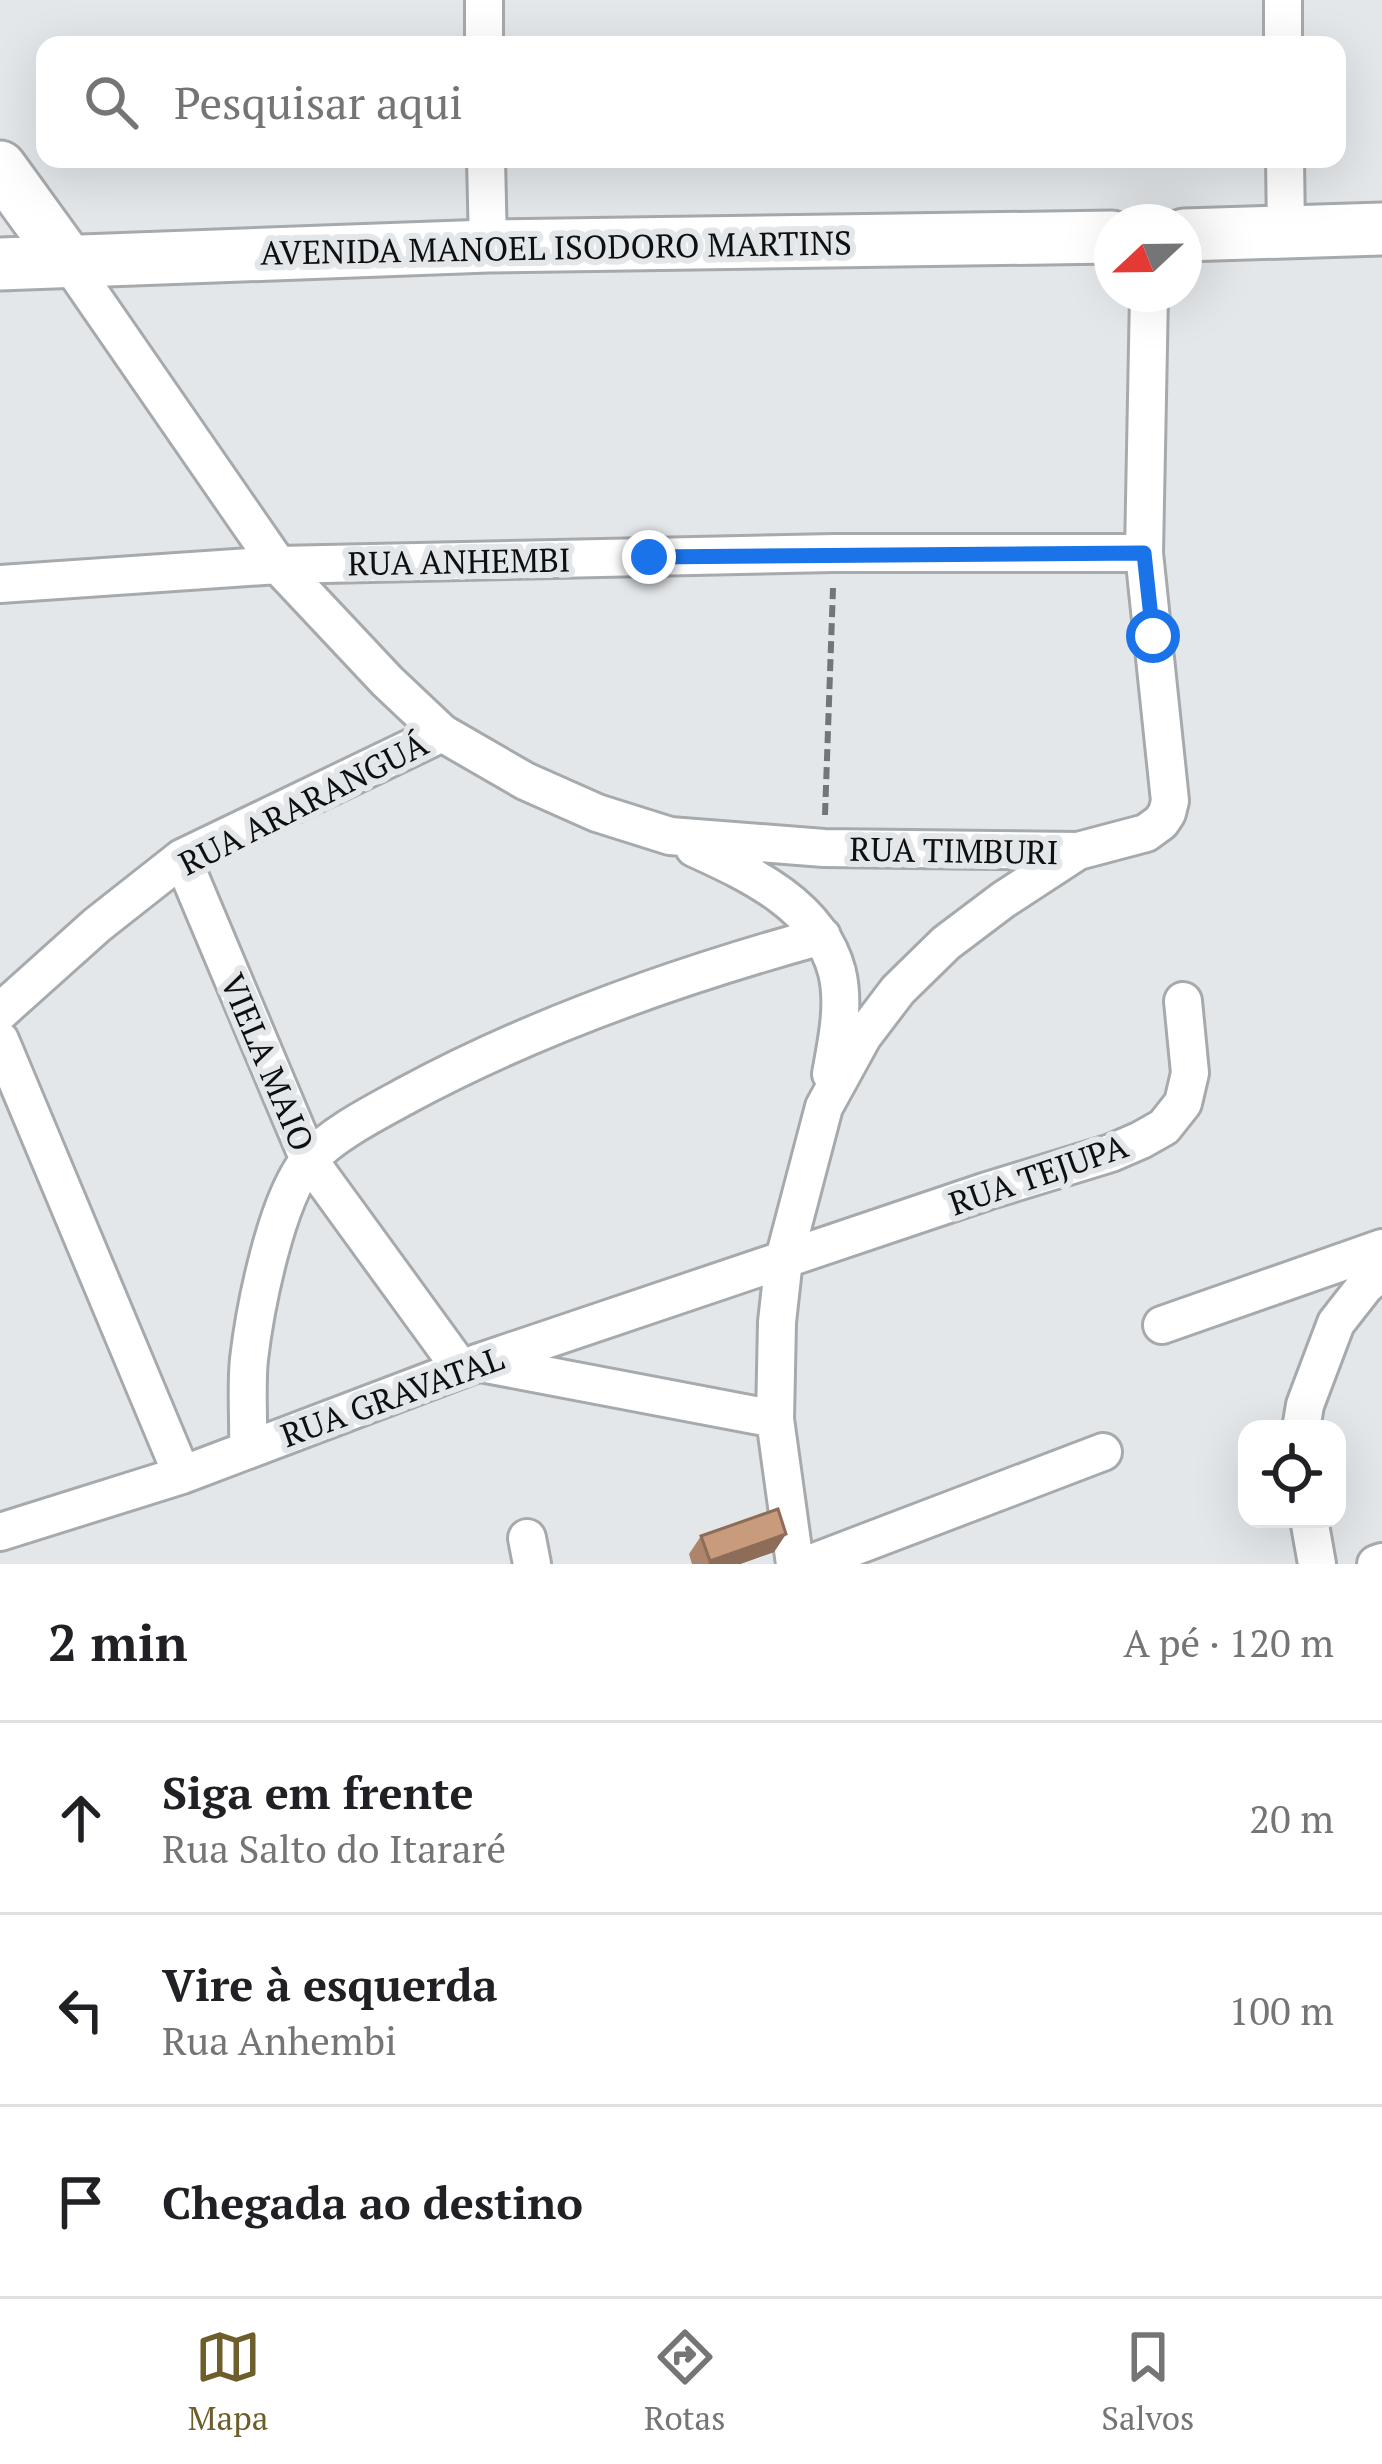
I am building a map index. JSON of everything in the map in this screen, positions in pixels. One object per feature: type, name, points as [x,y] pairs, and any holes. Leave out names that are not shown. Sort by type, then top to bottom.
[{"type":"street","points":[[484,0],[484,36]]},
{"type":"street","points":[[1283,0],[1283,36]]},
{"type":"street","points":[[0,167],[278,565],[442,734],[525,781],[730,864],[796,907],[822,936],[655,988],[494,1052],[358,1121],[309,1160],[288,1195],[266,1270],[249,1359],[248,1450]]},
{"type":"street","points":[[486,168],[488,246]]},
{"type":"street","points":[[1285,168],[1286,230]]},
{"type":"street","points":[[1202,234],[1382,229]]},
{"type":"street","name":"AVENIDA MANOEL ISODORO MARTINS","points":[[0,264],[488,246],[1094,237]]},
{"type":"street","points":[[1078,851],[1146,832],[1161,822],[1170,801],[1144,553],[1149,312]]},
{"type":"street","name":"RUA ANHEMBI","points":[[0,584],[278,565],[1144,553]]},
{"type":"street","name":"RUA ARARANGUÁ","points":[[0,1012],[97,925],[182,858],[442,734]]},
{"type":"street","name":"RUA TIMBURI","points":[[670,836],[824,848],[1078,851]]},
{"type":"street","name":"RUA TIMBURI","points":[[824,1106],[863,1036],[898,990],[946,943],[1078,851]]},
{"type":"street","name":"VIELA MAIO","points":[[182,858],[309,1160],[469,1366]]},
{"type":"street","name":"RUA TIMBURI","points":[[795,1564],[775,1419],[777,1322],[784,1259],[824,1106],[840,1010],[837,973],[822,936]]},
{"type":"street","name":"RUA TEJUPA","points":[[784,1259],[1111,1153],[1163,1127],[1183,1102],[1190,1073],[1183,1001]]},
{"type":"street","points":[[0,1040],[182,1474]]},
{"type":"street","points":[[1162,1325],[1382,1248]]},
{"type":"street","name":"RUA GRAVATAL","points":[[0,1532],[182,1474],[469,1366],[784,1259]]},
{"type":"street","points":[[1302,1420],[1336,1323],[1382,1271]]},
{"type":"street","points":[[469,1366],[775,1419]]},
{"type":"street","points":[[809,1564],[1103,1452]]},
{"type":"street","points":[[1311,1528],[1317,1564]]},
{"type":"path","points":[[824,848],[834,554]]},
{"type":"building","points":[[778,1509],[786,1534],[710,1561],[701,1536]]},
{"type":"route","points":[[649,557],[1144,553],[1153,636]]}]
